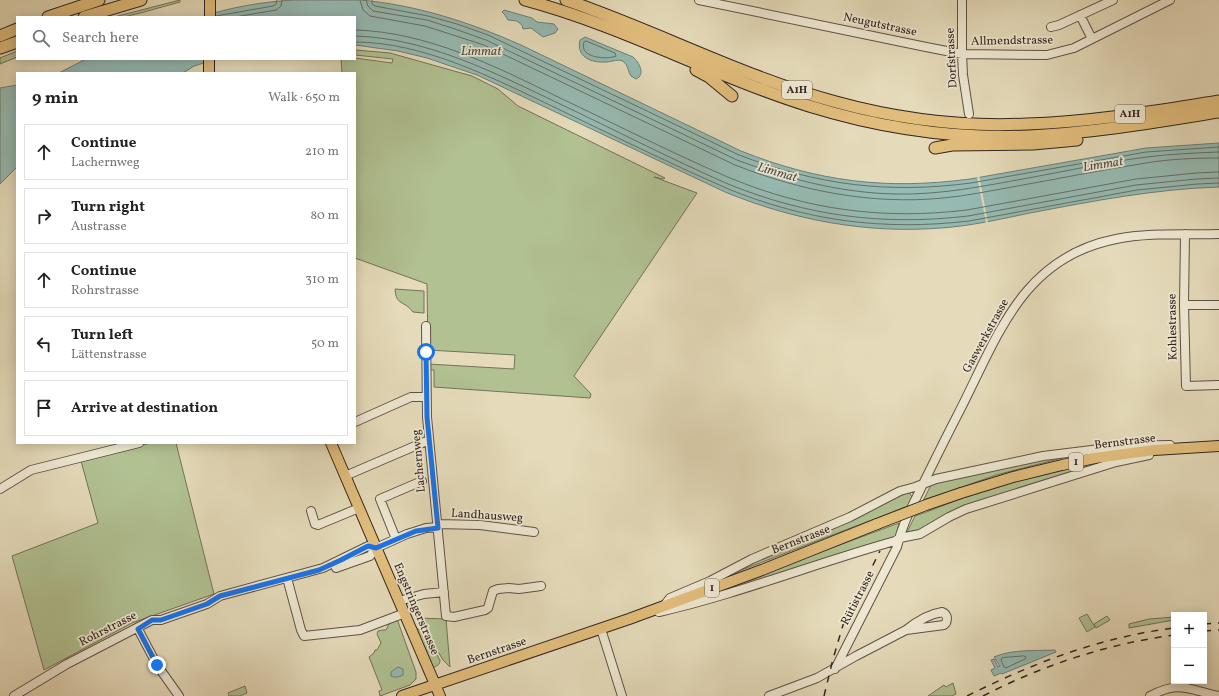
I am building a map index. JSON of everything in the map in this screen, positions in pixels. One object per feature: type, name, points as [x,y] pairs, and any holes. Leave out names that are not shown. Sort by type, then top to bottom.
[{"type":"highway","points":[[51,16],[99,0]]},
{"type":"highway","points":[[87,16],[141,0]]},
{"type":"highway","name":"A1H","points":[[526,0],[586,19],[647,42],[739,81],[809,106],[874,123],[926,132],[997,136],[1051,135],[1100,130],[1219,112]]},
{"type":"highway","name":"A1H","points":[[566,0],[618,18],[738,68],[808,94],[879,113],[923,120],[968,124],[1042,124],[1101,118],[1219,101]]},
{"type":"highway","points":[[0,36],[16,29]]},
{"type":"highway","points":[[0,48],[16,42]]},
{"type":"highway","points":[[647,42],[709,77],[732,96]]},
{"type":"highway","points":[[935,148],[958,144],[1005,145],[1064,142],[1219,112]]},
{"type":"main road","points":[[210,0],[210,16]]},
{"type":"main road","points":[[209,60],[209,72]]},
{"type":"main road","name":"Engstringerstrasse","points":[[331,444],[440,696]]},
{"type":"main road","name":"Bernstrasse","points":[[402,696],[635,617],[926,505],[1013,477],[1062,465],[1123,454],[1218,446]]},
{"type":"street","name":"Neugutstrasse","points":[[699,0],[962,54]]},
{"type":"street","name":"Dorfstrasse","points":[[962,0],[963,75],[969,114]]},
{"type":"street","points":[[1051,27],[1113,0]]},
{"type":"street","name":"Allmendstrasse","points":[[962,54],[1047,55],[1074,48],[1170,0]]},
{"type":"street","points":[[1080,15],[1092,39]]},
{"type":"street","name":"Gaswerkstrasse","points":[[900,538],[902,526],[923,483],[1009,315],[1022,296],[1036,280],[1064,259],[1079,251],[1098,243],[1117,238],[1185,234],[1219,234]]},
{"type":"street","name":"Kohlestrasse","points":[[1185,234],[1184,305],[1186,386],[1219,385]]},
{"type":"street","points":[[1184,305],[1219,305]]},
{"type":"street","name":"Lachernweg","points":[[426,326],[426,396],[429,440],[446,616],[454,617],[485,610],[488,608],[493,592],[498,589],[519,589],[542,586]]},
{"type":"street","points":[[356,422],[411,397],[426,396]]},
{"type":"street","points":[[345,476],[429,440]]},
{"type":"street","points":[[0,489],[31,470],[135,444]]},
{"type":"street","points":[[662,607],[670,598],[710,581],[752,559],[844,520],[900,490],[915,487],[923,483],[1036,457],[1092,449],[1155,444],[1218,446]]},
{"type":"street","points":[[635,617],[699,602],[848,554],[895,541],[900,538],[920,534],[966,509],[1111,464],[1156,454],[1194,448]]},
{"type":"street","points":[[933,464],[938,475],[946,478]]},
{"type":"street","points":[[396,539],[380,499],[422,481]]},
{"type":"street","points":[[312,511],[315,524],[318,525],[359,508]]},
{"type":"street","name":"Landhausweg","points":[[396,539],[416,531],[438,526],[475,525],[534,532]]},
{"type":"street","name":"Rütistrasse","points":[[835,669],[897,547],[900,538]]},
{"type":"street","name":"Rohrstrasse","points":[[14,696],[67,664],[138,629],[152,620],[161,620],[207,604],[220,596],[326,567],[368,546],[376,548],[396,539]]},
{"type":"street","points":[[287,578],[304,636],[360,630],[405,613]]},
{"type":"street","points":[[399,601],[424,594],[444,592]]},
{"type":"street","points":[[138,629],[157,665],[179,696]]},
{"type":"street","points":[[601,629],[622,696]]},
{"type":"street","points":[[769,696],[817,678],[906,630]]},
{"type":"street","points":[[1150,696],[1163,690],[1178,687],[1190,688],[1219,696]]},
{"type":"green space","points":[[180,0],[180,2],[144,12],[128,16],[118,16]]},
{"type":"green space","points":[[356,50],[390,53],[472,76],[498,89],[518,106],[665,178],[654,177],[697,193],[574,376],[591,394],[590,398],[434,387],[434,370],[428,370],[428,364],[514,369],[515,355],[428,350],[427,284],[356,258],[356,72],[342,72],[341,60],[356,60],[356,58],[392,63],[393,59],[356,55]]},
{"type":"green space","points":[[16,51],[16,57],[0,64],[0,58]]},
{"type":"green space","points":[[395,289],[424,291],[424,313],[413,312],[410,308],[399,301]]},
{"type":"green space","points":[[146,444],[176,444],[214,594],[132,623],[44,670],[12,556],[98,523],[81,461]]},
{"type":"green space","points":[[1070,456],[996,475],[923,501],[932,483],[934,484],[936,482],[1034,459]]},
{"type":"green space","points":[[1116,459],[975,504],[926,529],[907,532],[915,516],[976,493],[1026,478]]},
{"type":"green space","points":[[909,492],[912,497],[908,506],[726,576],[752,561],[901,493]]},
{"type":"green space","points":[[899,523],[896,536],[892,539],[697,601],[710,594],[754,579],[783,566]]},
{"type":"green space","points":[[1087,614],[1095,627],[1087,632],[1079,618]]},
{"type":"green space","points":[[1107,616],[1110,620],[1096,628],[1094,624]]},
{"type":"green space","points":[[1171,617],[1171,621],[1129,628],[1129,624],[1149,619]]},
{"type":"green space","points":[[418,618],[446,619],[450,667],[443,660]]},
{"type":"green space","points":[[397,619],[416,672],[416,679],[410,685],[380,696],[379,691],[382,690],[369,657],[375,650],[377,650],[381,643],[377,634],[378,631],[386,630],[390,622]]},
{"type":"green space","points":[[414,627],[422,631],[440,660],[437,666],[432,668]]},
{"type":"green space","points":[[953,683],[956,694],[952,696],[928,696],[944,685],[946,687]]},
{"type":"green space","points":[[245,686],[247,693],[240,696],[229,696],[228,693]]},
{"type":"water","name":"Limmat","points":[[293,0],[360,0],[381,2],[422,10],[462,22],[521,45],[741,151],[770,162],[826,176],[854,181],[882,183],[910,184],[940,182],[970,179],[1146,148],[1219,143],[1219,187],[1171,190],[1124,196],[963,226],[886,229],[831,223],[777,210],[725,192],[477,75],[427,58],[398,51],[356,45],[356,16],[204,16],[224,10],[270,2]]},
{"type":"water","points":[[504,10],[532,18],[537,22],[554,24],[558,29],[555,33],[543,37],[531,28],[523,29],[522,25],[517,21],[508,20],[502,12]]},
{"type":"water","points":[[585,37],[633,57],[640,68],[641,75],[636,79],[631,76],[626,65],[622,61],[600,62],[586,58],[580,51],[579,46],[580,40]]},
{"type":"water","points":[[84,60],[214,60],[194,66],[185,72],[61,72]]},
{"type":"water","points":[[16,85],[16,168],[0,184],[0,88]]},
{"type":"water","points":[[1055,650],[1056,652],[1002,674],[1001,673],[994,676],[991,670],[995,668],[991,660],[994,659],[998,667],[1000,666],[994,657],[1001,654],[1024,651]]},
{"type":"water","points":[[398,667],[403,669],[403,675],[397,677],[391,676],[391,672]]},
{"type":"pier","points":[[979,175],[988,223],[986,223],[977,176]]},
{"type":"railway","points":[[824,696],[843,625],[880,551]]},
{"type":"railway","points":[[1207,624],[1219,623]]},
{"type":"railway","points":[[967,696],[1042,662],[1068,653],[1120,638],[1171,628]]},
{"type":"railway","points":[[1207,631],[1219,630]]},
{"type":"railway","points":[[983,696],[1052,665],[1076,657],[1124,644],[1171,635]]},
{"type":"route","points":[[157,665],[138,629],[152,620],[161,620],[207,604],[220,596],[323,568],[368,546],[376,548],[416,531],[426,528],[438,528],[436,522],[427,417],[426,352]]}]
